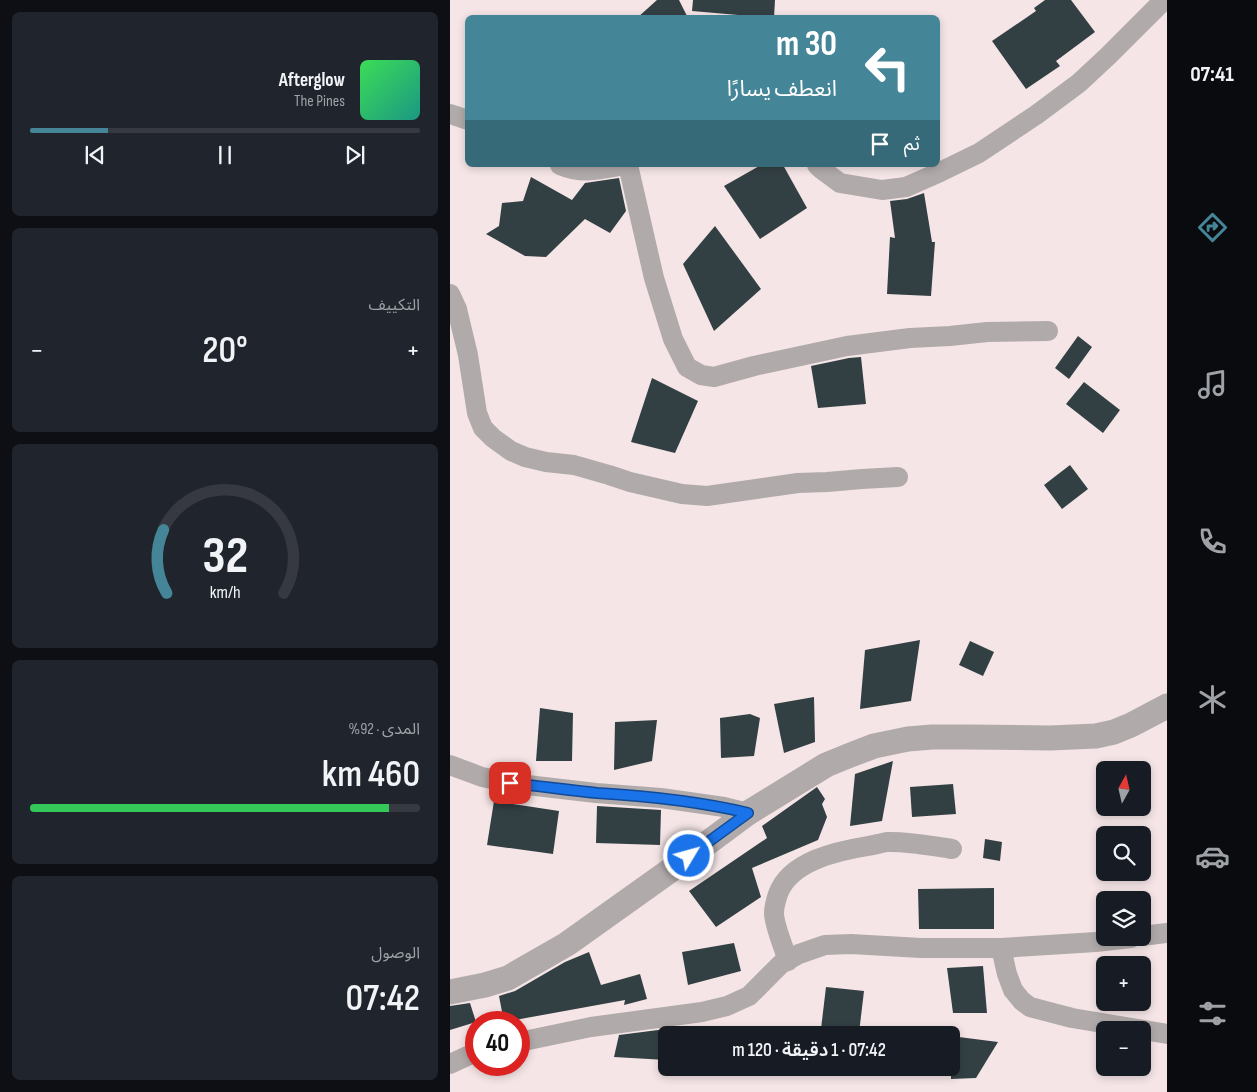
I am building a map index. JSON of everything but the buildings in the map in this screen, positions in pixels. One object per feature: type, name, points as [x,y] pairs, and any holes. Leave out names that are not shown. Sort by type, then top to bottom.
[{"type":"street","points":[[819,167],[840,182],[862,188],[882,190],[906,187],[940,172],[979,153],[1036,115],[1078,83],[1164,0]]},
{"type":"street","points":[[450,114],[465,119]]},
{"type":"street","points":[[566,167],[579,171],[592,171],[615,167]]},
{"type":"street","points":[[627,167],[654,278],[673,339],[687,367],[701,375],[714,376],[847,346],[910,338],[987,332],[1048,330]]},
{"type":"street","points":[[450,294],[458,309],[468,355],[477,413],[482,428],[511,450],[525,456],[546,462],[574,465],[630,482],[682,494],[707,496],[798,482],[898,478]]},
{"type":"street","points":[[450,992],[508,978],[567,944],[748,813],[826,765],[874,746],[908,739],[932,737],[1050,738],[1096,736],[1114,732],[1131,725],[1167,706]]},
{"type":"street","points":[[450,765],[482,777],[510,783],[661,798],[724,807],[748,813]]},
{"type":"street","points":[[788,961],[774,913],[781,887],[793,873],[804,865],[848,849],[887,842],[952,849]]},
{"type":"street","points":[[1151,935],[1167,932]]},
{"type":"street","points":[[530,1040],[591,1027],[702,1012],[726,1006],[749,996],[781,964],[799,954],[825,946],[851,944],[921,948],[1001,948],[1096,942]]},
{"type":"street","points":[[1001,948],[1013,990],[1030,1007],[1072,1018],[1167,1034]]},
{"type":"street","points":[[450,1064],[465,1057]]},
{"type":"route","points":[[510,783],[661,798],[724,807],[748,813],[689,856]]}]
